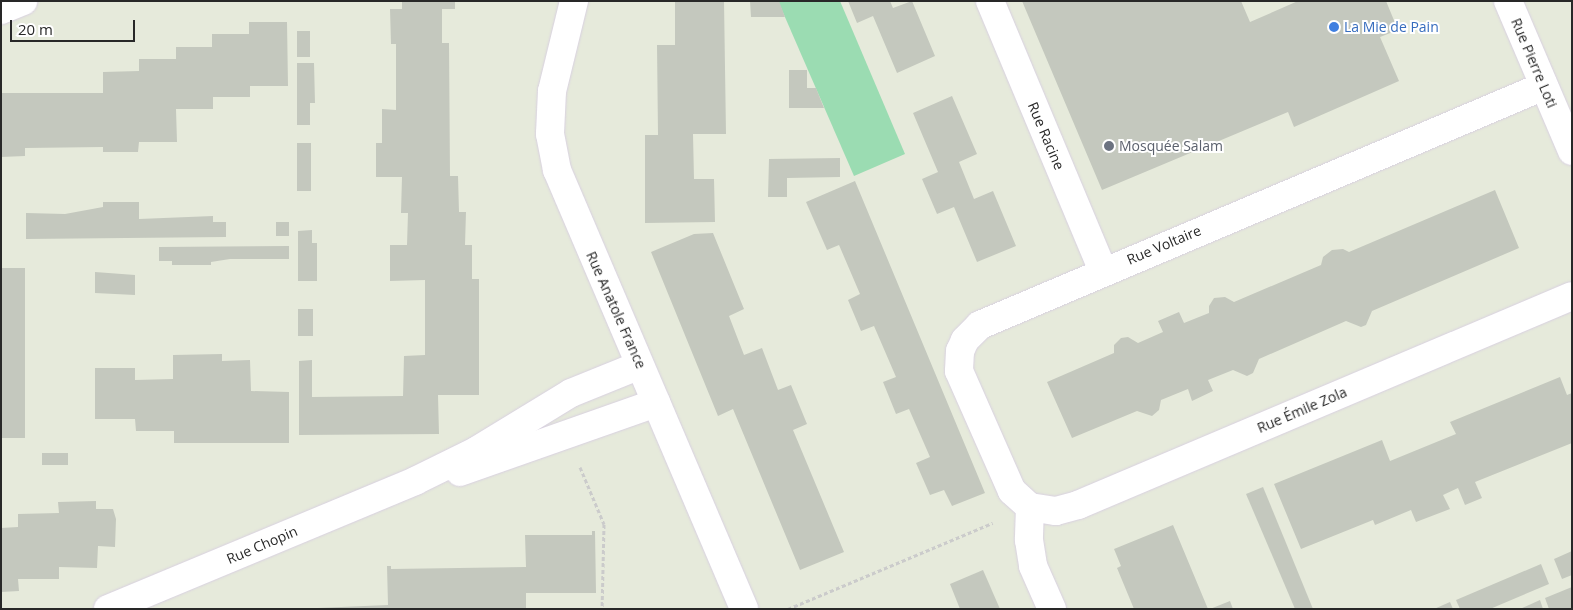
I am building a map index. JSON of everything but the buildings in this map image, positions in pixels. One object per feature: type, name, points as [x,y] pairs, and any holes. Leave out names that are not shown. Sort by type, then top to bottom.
[{"type":"street","points":[[1,10],[22,1]]},
{"type":"street","name":"Rue Anatole France","points":[[574,1],[552,90],[552,152],[572,211],[744,609]]},
{"type":"street","name":"Rue Racine","points":[[990,1],[1103,271]]},
{"type":"street","name":"Rue Pierre Loti","points":[[1508,1],[1572,152]]},
{"type":"street","name":"Rue Voltaire","points":[[1030,507],[1017,498],[1004,480],[962,382],[960,351],[965,340],[980,325],[1103,271],[1544,86]]},
{"type":"street","name":"Rue Émile Zola","points":[[1030,507],[1048,511],[1065,510],[1572,296]]},
{"type":"street","name":"Rue Chopin","points":[[108,609],[415,482],[476,451],[571,393],[640,365]]},
{"type":"street","name":"Rue Chopin","points":[[415,482],[485,465],[656,403]]},
{"type":"street","points":[[1030,507],[1029,540],[1033,566],[1052,609]]},
{"type":"path","points":[[568,436],[604,524],[602,609]]},
{"type":"path","points":[[788,609],[1030,507]]},
{"type":"green space","points":[[778,1],[840,1],[905,154],[854,176]]},
{"type":"place","name":"La Mie de Pain","points":[[1334,27]]},
{"type":"place","name":"Mosquée Salam","points":[[1109,146]]}]
